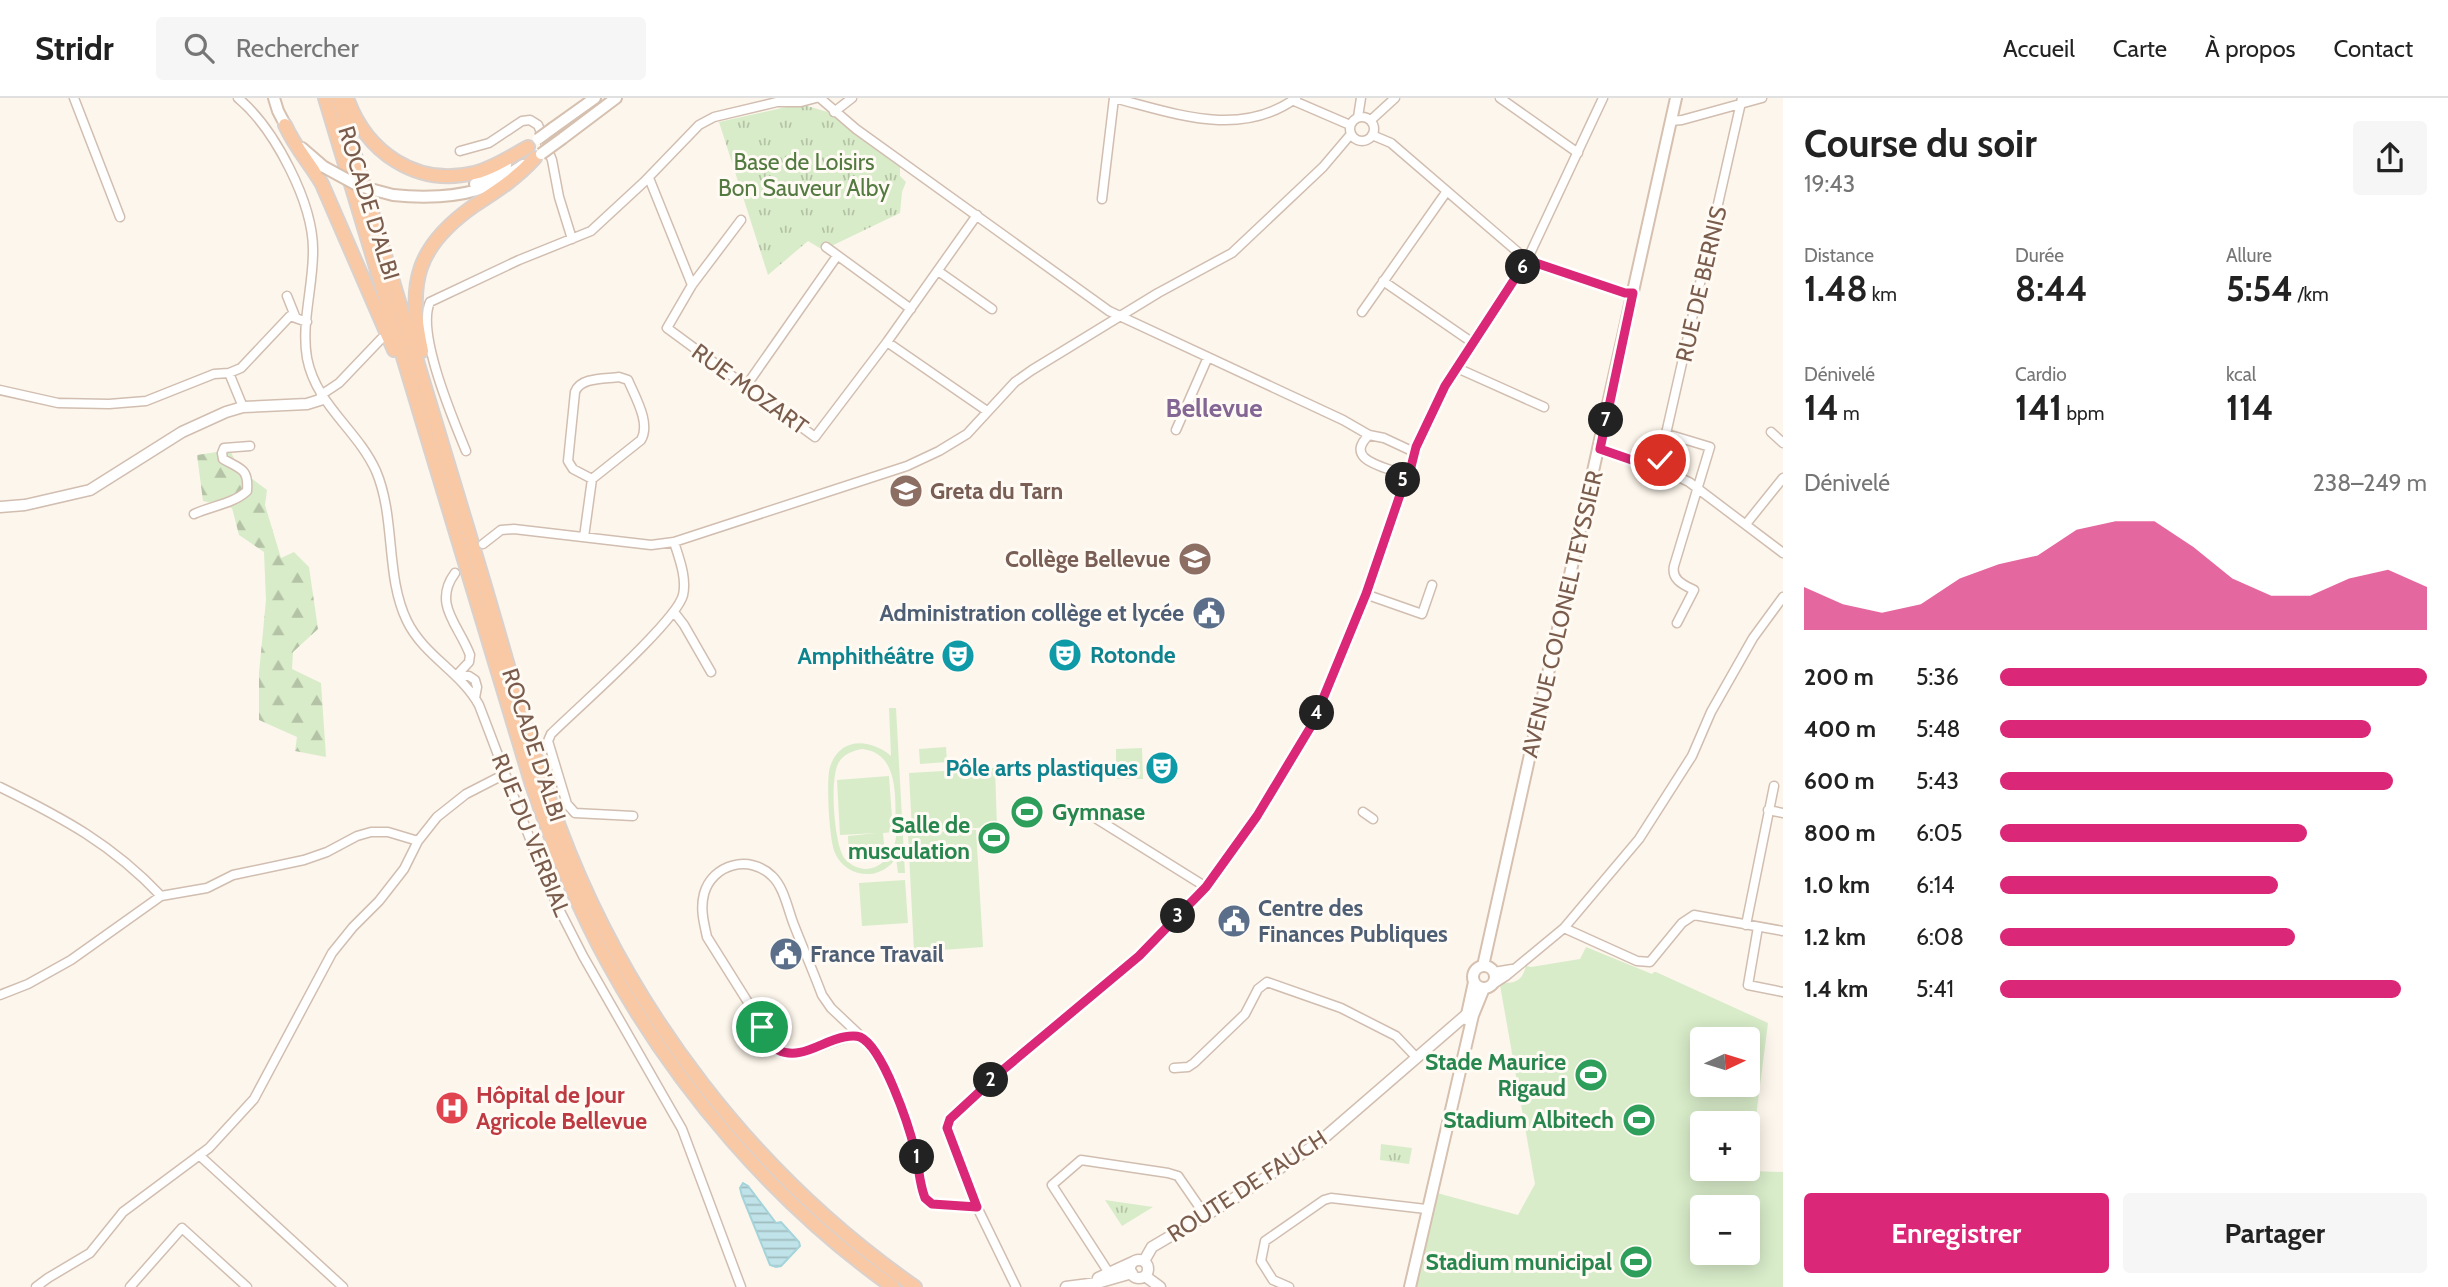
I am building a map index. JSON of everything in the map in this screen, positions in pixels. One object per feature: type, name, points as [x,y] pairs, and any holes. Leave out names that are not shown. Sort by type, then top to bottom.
[{"type":"highway","name":"ROCADE D'ALBI","points":[[325,98],[532,785],[566,876],[607,962],[670,1062],[716,1121],[770,1181],[804,1213],[840,1246],[893,1287]]},
{"type":"highway","name":"ROCADE D'ALBI","points":[[338,98],[543,781],[559,828],[587,893],[612,944],[666,1034],[733,1122],[831,1222],[915,1287]]},
{"type":"highway","points":[[347,98],[363,132],[375,146],[390,159],[423,173],[474,173],[536,149]]},
{"type":"highway","points":[[285,125],[295,148],[322,184],[401,370],[410,377]]},
{"type":"highway","points":[[425,386],[425,366],[415,316],[414,295],[418,273],[440,234],[458,217],[521,174],[536,149]]},
{"type":"main road","points":[[274,98],[285,125],[304,150],[324,167],[359,186],[393,195],[423,197],[457,193],[536,149],[563,138],[616,98]]},
{"type":"main road","points":[[536,149],[553,128],[595,98]]},
{"type":"main road","name":"AVENUE COLONEL TEYSSIER","points":[[1489,969],[1553,649],[1600,449],[1676,98]]},
{"type":"main road","points":[[1468,1036],[1466,1015],[1483,985],[1495,979],[1489,969],[1475,972],[1483,985]]},
{"type":"main road","points":[[1410,1287],[1426,1209],[1483,985]]},
{"type":"street","points":[[74,98],[120,217]]},
{"type":"street","name":"RUE DU VERBIAL","points":[[238,98],[266,131],[291,172],[307,209],[313,251],[307,356],[322,397],[366,453],[375,470],[383,492],[399,600],[407,622],[434,656],[475,698],[487,721],[505,774],[559,909],[681,1129],[741,1287]]},
{"type":"street","points":[[466,451],[437,371],[426,328],[430,302],[595,228],[649,178],[699,125],[714,117],[789,98]]},
{"type":"street","points":[[778,102],[801,102],[818,98],[1120,317],[1343,420],[1368,435],[1384,438],[1414,452]]},
{"type":"street","points":[[834,112],[852,98]]},
{"type":"street","points":[[1102,199],[1114,98],[1206,120],[1258,117],[1294,99],[1351,130],[1361,141],[1372,135],[1374,128],[1371,120],[1358,117]]},
{"type":"street","points":[[483,544],[492,535],[508,529],[651,545],[674,542],[907,466],[939,452],[967,434],[1016,382],[1032,370],[1232,253],[1323,167],[1351,130],[1358,117],[1361,98]]},
{"type":"street","points":[[1371,120],[1395,98]]},
{"type":"street","points":[[1500,98],[1578,153]]},
{"type":"street","points":[[1368,435],[1360,444],[1363,458],[1399,473],[1411,467],[1414,452],[1431,414],[1457,368],[1527,260],[1603,98]]},
{"type":"street","points":[[1671,121],[1741,101],[1762,98]]},
{"type":"street","name":"RUE DE BERNIS","points":[[1658,469],[1741,101]]},
{"type":"street","points":[[460,151],[489,144],[522,121],[530,120],[538,125],[552,160],[559,197],[572,239]]},
{"type":"street","points":[[1372,135],[1391,143],[1527,260],[1625,293],[1633,293]]},
{"type":"street","points":[[649,178],[692,285]]},
{"type":"street","points":[[1362,312],[1447,191]]},
{"type":"street","points":[[977,215],[887,342],[987,411]]},
{"type":"street","name":"RUE MOZART","points":[[741,220],[692,285],[667,328],[815,437],[887,342]]},
{"type":"street","points":[[826,247],[911,309]]},
{"type":"street","points":[[746,386],[837,256]]},
{"type":"street","points":[[938,271],[992,309]]},
{"type":"street","points":[[1383,282],[1473,343]]},
{"type":"street","points":[[287,296],[295,316]]},
{"type":"street","points":[[0,390],[58,403],[109,404],[146,401],[214,374],[229,373],[241,368],[290,316],[307,322]]},
{"type":"street","points":[[0,507],[25,505],[90,490],[182,432],[205,420],[243,407],[307,404],[322,397],[339,383],[381,339]]},
{"type":"street","points":[[1176,430],[1208,357]]},
{"type":"street","points":[[1457,368],[1544,407]]},
{"type":"street","points":[[229,373],[243,407]]},
{"type":"street","points":[[584,537],[592,479],[641,440],[645,432],[645,423],[628,380],[622,377],[582,382],[577,386],[568,461],[573,468],[592,479]]},
{"type":"street","points":[[1770,432],[1783,443]]},
{"type":"street","points":[[1667,434],[1710,447],[1673,572],[1680,583],[1694,590],[1677,623]]},
{"type":"street","points":[[194,514],[211,506],[239,499],[247,491],[248,479],[242,469],[223,459],[222,453],[224,448],[250,446]]},
{"type":"street","points":[[1600,449],[1658,469],[1699,488],[1783,554]]},
{"type":"street","points":[[1016,1287],[977,1207],[947,1128],[950,1119],[1004,1069],[1139,956],[1206,887],[1262,810],[1313,723],[1366,594],[1402,489],[1403,473]]},
{"type":"street","points":[[1746,524],[1783,478]]},
{"type":"street","points":[[633,816],[575,813],[567,804],[548,741],[551,734],[674,612],[684,591],[674,542]]},
{"type":"street","points":[[455,573],[445,590],[446,604],[470,655],[469,662],[456,676]]},
{"type":"street","points":[[1366,594],[1422,614],[1432,584]]},
{"type":"street","points":[[1483,985],[1515,968],[1564,928],[1639,839],[1692,756],[1711,712],[1753,638],[1783,597]]},
{"type":"street","points":[[674,612],[711,672]]},
{"type":"street","points":[[36,1287],[90,1253],[123,1212],[209,1148],[254,1099],[332,953],[396,880],[418,841],[437,817],[466,794],[505,774]]},
{"type":"street","points":[[1746,925],[1774,786]]},
{"type":"street","points":[[0,787],[94,837],[129,864],[162,896]]},
{"type":"street","points":[[1769,810],[1783,813]]},
{"type":"street","points":[[1363,812],[1373,819]]},
{"type":"street","points":[[1097,819],[1206,887]]},
{"type":"street","points":[[0,995],[28,984],[71,960],[162,896],[207,888],[233,875],[304,860],[371,832],[388,832],[418,841]]},
{"type":"street","points":[[858,1036],[838,1038],[804,1052],[791,1054],[778,1050],[707,937],[703,919],[704,894],[712,877],[736,864],[753,865],[774,877],[822,995],[831,1008],[867,1042],[888,1074],[913,1142],[925,1198],[932,1204],[977,1207]]},
{"type":"street","points":[[1564,928],[1637,961],[1650,962],[1682,923],[1694,915],[1783,932]]},
{"type":"street","points":[[1758,927],[1748,985],[1783,992]]},
{"type":"street","points":[[1489,969],[1515,968]]},
{"type":"street","points":[[1174,1068],[1188,1067],[1194,1063],[1245,1013],[1258,989],[1268,982],[1341,1008],[1396,1036],[1416,1058]]},
{"type":"street","name":"ROUTE DE FAUCH","points":[[1072,1286],[1097,1283],[1136,1266],[1152,1247],[1318,1143],[1466,1015]]},
{"type":"street","points":[[199,1155],[343,1287]]},
{"type":"street","points":[[1109,1273],[1052,1185],[1081,1160],[1168,1172],[1178,1176],[1205,1215]]},
{"type":"street","points":[[1289,1287],[1273,1280],[1261,1261],[1265,1241],[1324,1200],[1331,1198],[1426,1209]]},
{"type":"street","points":[[131,1286],[182,1228],[247,1287]]},
{"type":"street","points":[[1136,1266],[1148,1268],[1145,1276],[1160,1287]]},
{"type":"street","name":"ROUTE DE FAUCH","points":[[1072,1286],[1136,1266]]},
{"type":"green space","name":"Base de Loisirs Bon Sauveur Alby","points":[[800,104],[828,112],[900,167],[900,176],[906,182],[900,213],[823,250],[808,241],[768,275],[719,122]]},
{"type":"green space","points":[[230,450],[239,469],[267,490],[265,505],[281,558],[294,552],[309,567],[318,629],[293,652],[292,669],[321,683],[326,757],[295,751],[297,737],[259,720],[259,673],[266,600],[264,552],[239,535],[232,508],[203,501],[197,455]]},
{"type":"green space","points":[[889,708],[896,708],[905,873],[898,873],[896,858],[881,871],[859,873],[841,862],[833,846],[828,796],[830,767],[835,757],[848,745],[874,746],[891,756]],"holes":[[[862,749],[875,753],[884,760],[894,783],[896,837],[894,846],[884,861],[870,869],[861,869],[845,859],[841,852],[836,827],[834,782],[839,762],[846,755]]]},
{"type":"green space","points":[[946,747],[947,762],[920,764],[919,749]]},
{"type":"green space","points":[[1142,748],[1143,779],[1116,779],[1116,749]]},
{"type":"green space","points":[[995,768],[997,827],[912,831],[909,773]]},
{"type":"green space","points":[[889,776],[893,832],[883,833],[885,854],[849,856],[848,836],[877,833],[840,835],[837,780]]},
{"type":"green space","points":[[976,830],[983,947],[914,952],[908,833]]},
{"type":"green space","points":[[905,880],[908,923],[862,926],[859,883]]},
{"type":"green space","name":"Stadium Albitech","points":[[1586,947],[1652,974],[1656,972],[1768,1023],[1760,1085],[1760,1027],[1690,1027],[1690,1097],[1758,1097],[1757,1111],[1690,1111],[1690,1181],[1760,1181],[1760,1171],[1783,1172],[1783,1287],[1416,1287],[1437,1193],[1518,1215],[1535,1184],[1500,985],[1518,980],[1526,966],[1580,959]]},
{"type":"green space","points":[[1381,1144],[1412,1148],[1409,1164],[1380,1160]]},
{"type":"green space","points":[[1105,1200],[1153,1207],[1122,1226]]},
{"type":"water","points":[[743,1183],[776,1223],[781,1222],[799,1242],[800,1246],[781,1266],[770,1265],[742,1196],[740,1188]]},
{"type":"place","name":"Greta du Tarn","points":[[906,491]]},
{"type":"place","name":"Collège Bellevue","points":[[1195,559]]},
{"type":"place","name":"Administration collège et lycée","points":[[1209,613]]},
{"type":"place","name":"Rotonde","points":[[1065,655]]},
{"type":"place","name":"Amphithéâtre","points":[[958,656]]},
{"type":"place","name":"Pôle arts plastiques","points":[[1162,768]]},
{"type":"place","name":"Gymnase","points":[[1027,812]]},
{"type":"place","name":"Salle de musculation","points":[[994,838]]},
{"type":"place","name":"Centre des Finances Publiques","points":[[1234,921]]},
{"type":"place","name":"France Travail","points":[[786,954]]},
{"type":"place","name":"Stade Maurice Rigaud","points":[[1591,1075]]},
{"type":"place","name":"Hôpital de Jour Agricole Bellevue","points":[[452,1108]]},
{"type":"place","name":"Stadium Albitech","points":[[1639,1120]]},
{"type":"place","name":"Stadium municipal","points":[[1636,1262]]},
{"type":"district","name":"Bellevue","points":[[1214,408]]},
{"type":"route","points":[[762,1027],[783,1053],[804,1052],[838,1038],[858,1036],[867,1042],[888,1074],[910,1133],[925,1198],[936,1205],[977,1207],[947,1128],[950,1119],[1004,1069],[1139,956],[1206,887],[1262,810],[1313,723],[1366,594],[1402,489],[1403,473],[1408,472],[1411,467],[1414,452],[1431,414],[1445,386],[1527,260],[1625,293],[1633,293],[1600,449],[1658,469],[1660,460]]}]
